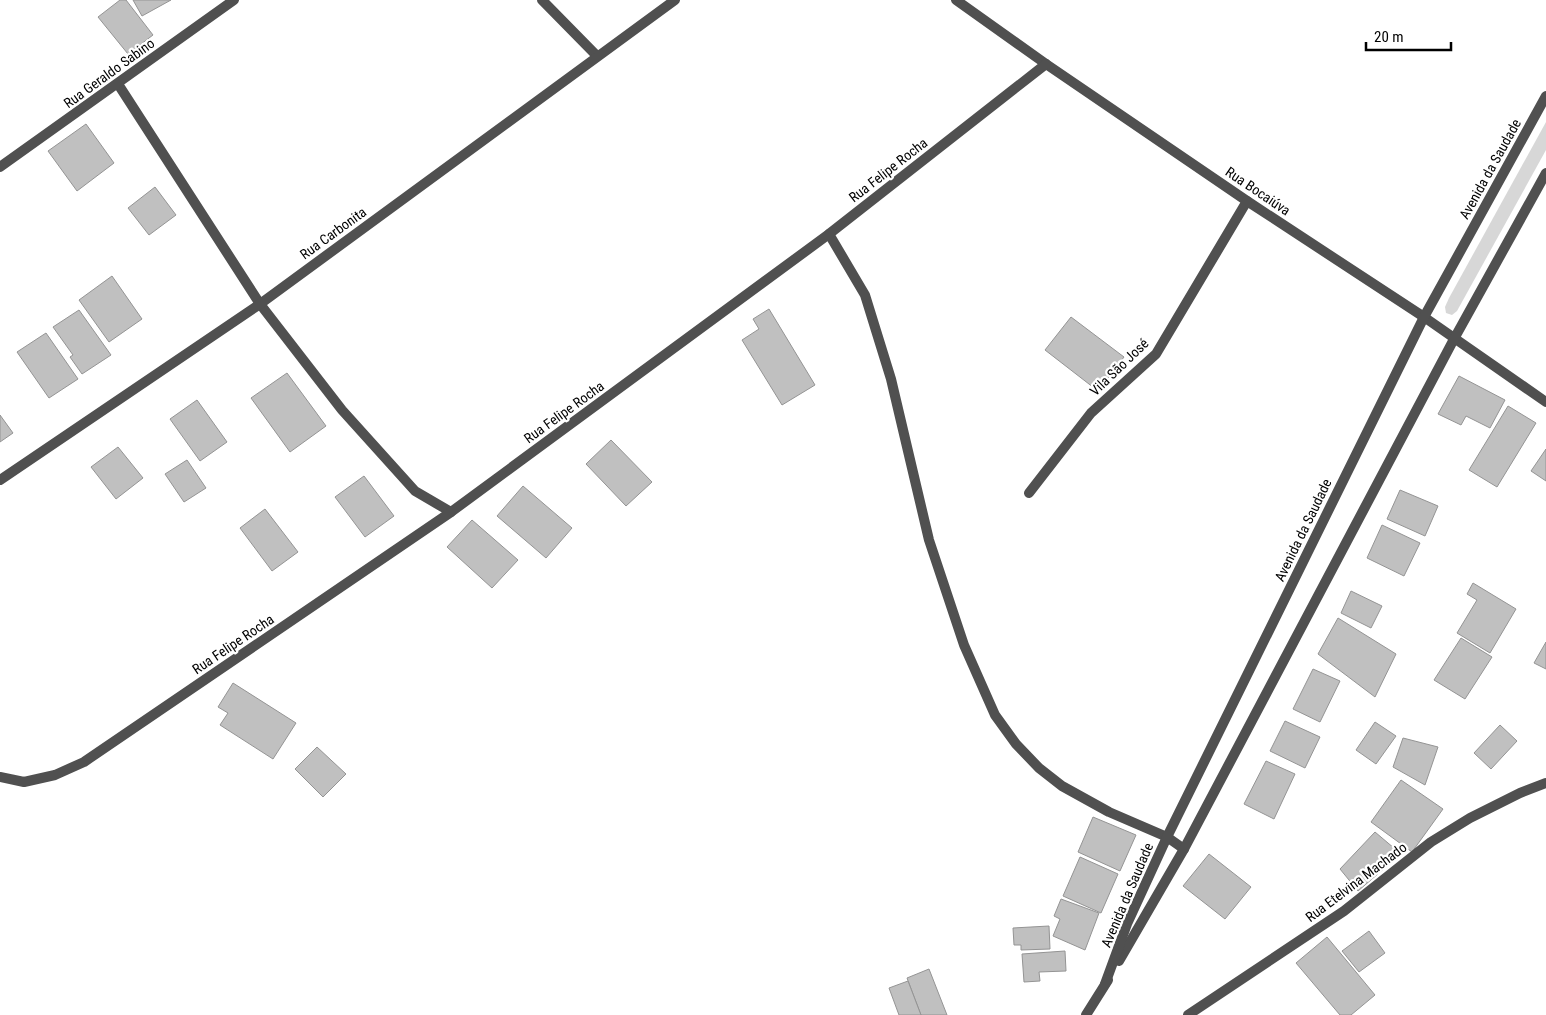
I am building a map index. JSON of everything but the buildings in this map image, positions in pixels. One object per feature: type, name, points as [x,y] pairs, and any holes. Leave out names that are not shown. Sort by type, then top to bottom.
[{"type":"street","name":"Rua Geraldo Sabino","points":[[0,167],[234,0]]},
{"type":"street","points":[[542,0],[597,56]]},
{"type":"street","name":"Rua Carbonita","points":[[0,480],[260,304],[675,0]]},
{"type":"street","name":"Rua Bocaiúva","points":[[956,0],[1046,64],[1247,201],[1424,317],[1546,402]]},
{"type":"street","name":"Rua Felipe Rocha","points":[[0,777],[24,782],[55,775],[84,762],[451,512],[829,234],[1046,64]]},
{"type":"street","points":[[118,84],[260,304],[342,410],[416,491],[451,512]]},
{"type":"street","name":"Avenida da Saudade","points":[[1105,984],[1127,924],[1167,837],[1424,317],[1546,96]]},
{"type":"street","name":"Avenida da Saudade","points":[[1086,1015],[1184,849],[1454,339],[1546,173]]},
{"type":"street","name":"Vila São José","points":[[1029,493],[1091,412],[1156,354],[1247,201]]},
{"type":"street","points":[[829,234],[865,295],[891,379],[929,540],[964,645],[995,715],[1016,744],[1039,768],[1062,786],[1109,812],[1167,837],[1184,849]]},
{"type":"street","name":"Rua Etelvina Machado","points":[[1188,1015],[1344,911],[1431,842],[1470,818],[1520,793],[1546,783]]},
{"type":"shaded area","points":[[1546,122],[1546,150],[1457,311],[1452,315],[1446,313],[1445,307],[1449,298]]}]
